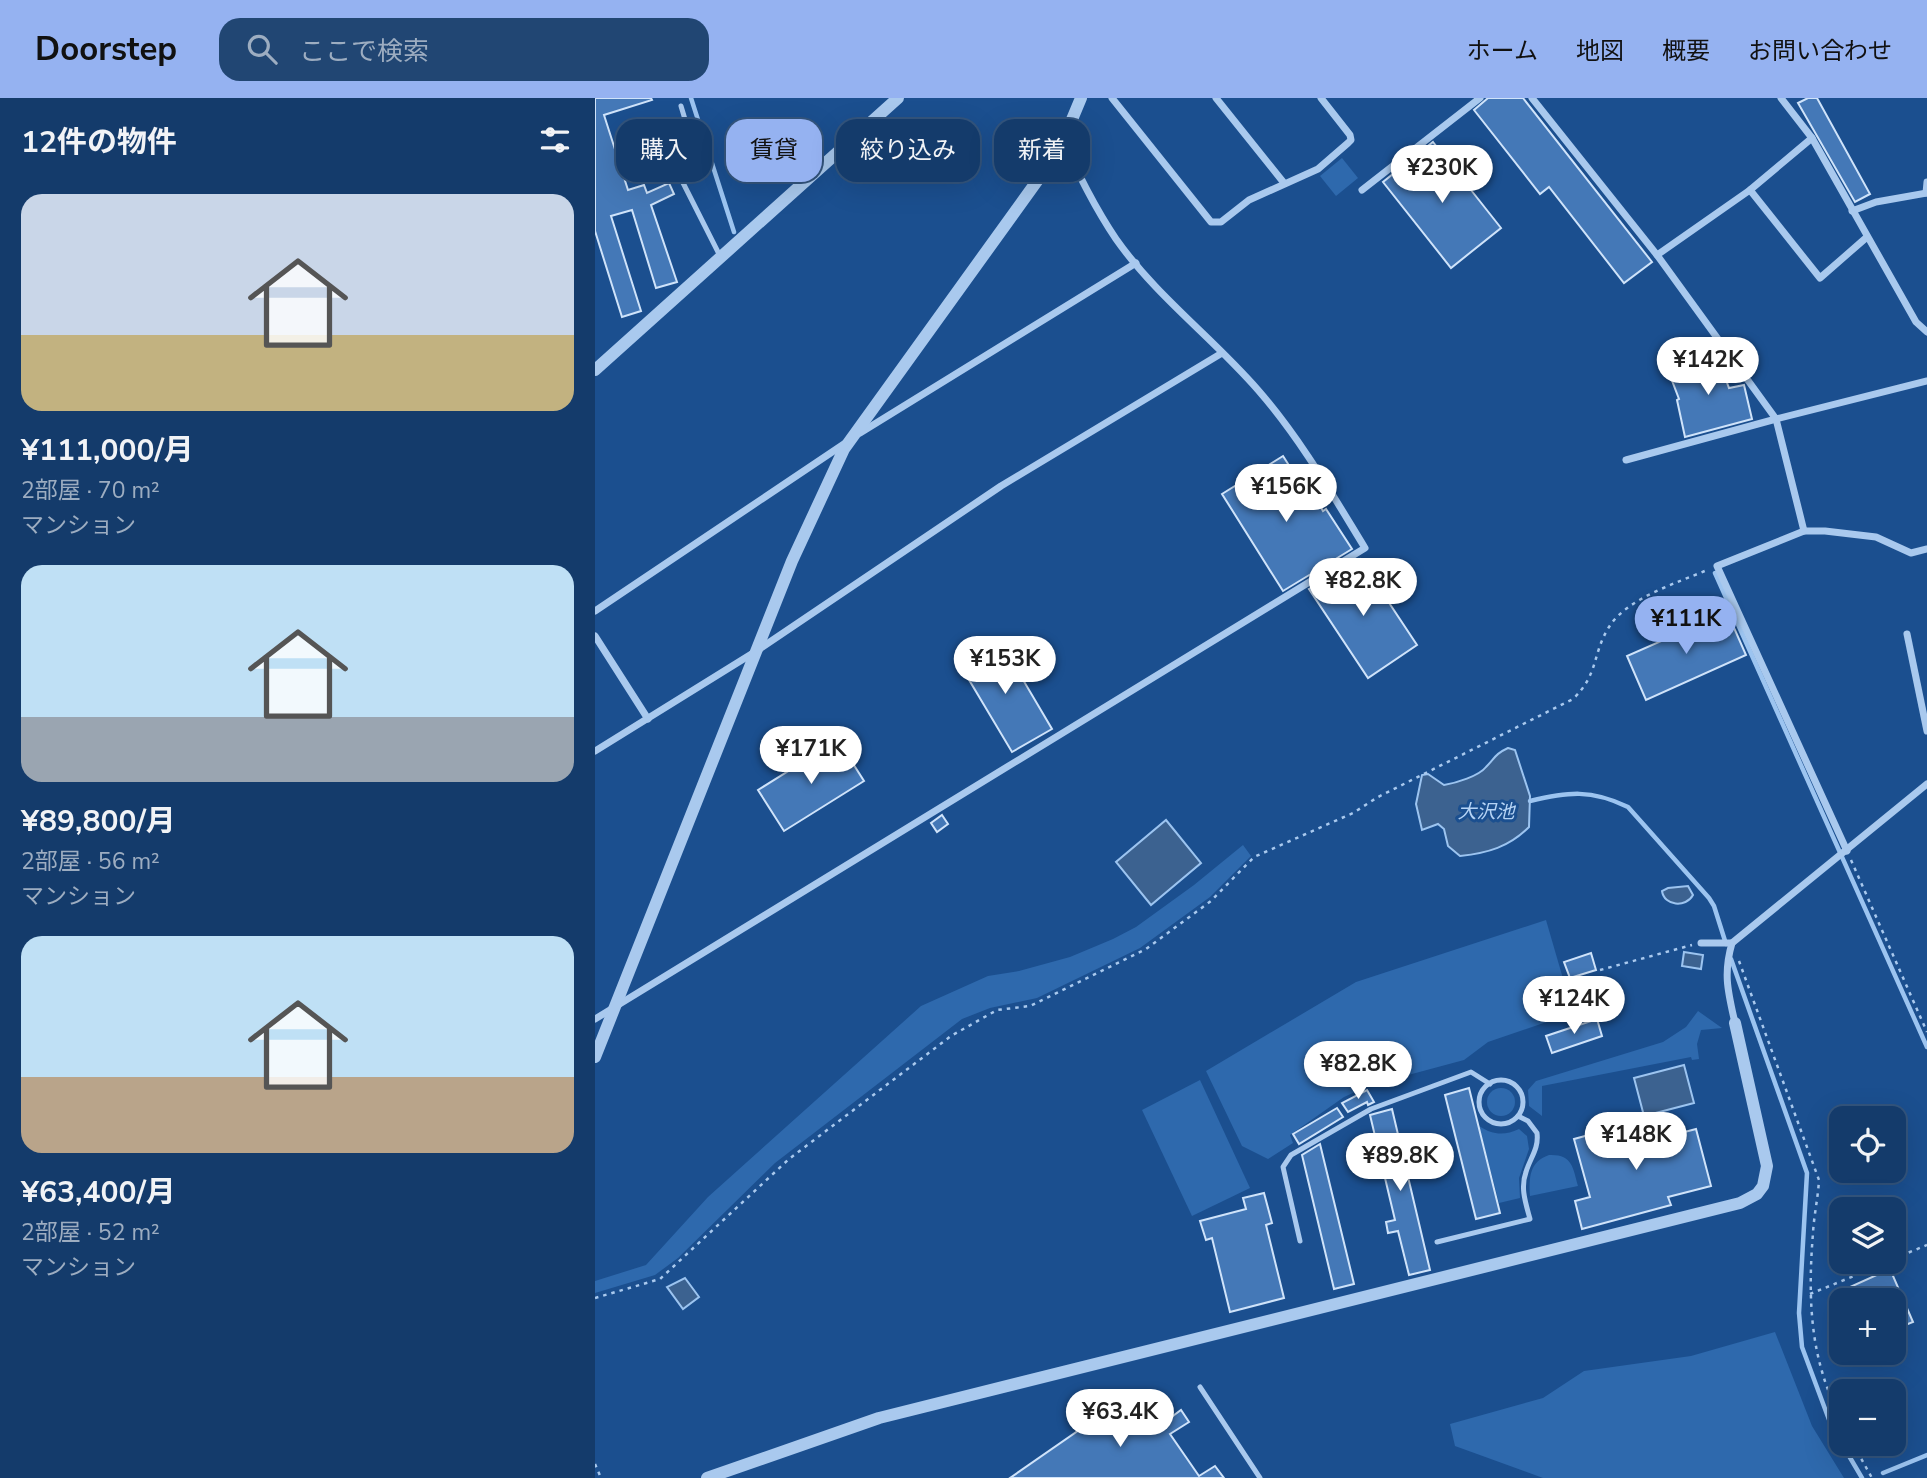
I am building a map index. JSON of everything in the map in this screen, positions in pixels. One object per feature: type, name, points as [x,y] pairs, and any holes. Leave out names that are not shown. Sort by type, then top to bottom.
[{"type":"street","points":[[1072,119],[1081,98]]},
{"type":"street","points":[[1112,98],[1211,222],[1221,222],[1249,200],[1318,169],[1351,140],[1321,98]]},
{"type":"street","points":[[1216,98],[1284,183]]},
{"type":"street","points":[[1362,190],[1481,98]]},
{"type":"street","points":[[1532,98],[1657,255],[1776,419],[1804,531]]},
{"type":"street","points":[[1781,98],[1812,138],[1916,322],[1927,332]]},
{"type":"street","points":[[595,370],[892,100]]},
{"type":"street","points":[[1657,255],[1750,190],[1812,138]]},
{"type":"street","points":[[595,1057],[792,561],[849,441],[1036,182]]},
{"type":"street","points":[[595,1019],[1365,548],[1303,447],[1260,392],[1136,263],[1117,240],[1081,182]]},
{"type":"street","points":[[1852,211],[1876,202],[1927,193],[1927,183]]},
{"type":"street","points":[[1750,190],[1820,278],[1867,237]]},
{"type":"street","points":[[595,611],[849,441],[1136,263]]},
{"type":"street","points":[[595,751],[758,650],[1001,485],[1222,352]]},
{"type":"street","points":[[1626,460],[1927,381]]},
{"type":"street","points":[[1847,851],[1717,566],[1804,531],[1876,537],[1911,553],[1927,549]]},
{"type":"street","points":[[1906,634],[1927,731]]},
{"type":"street","points":[[595,636],[648,719]]},
{"type":"street","points":[[707,1478],[879,1418],[1376,1293],[1693,1217],[1750,1199],[1763,1186],[1767,1166],[1726,984],[1727,962],[1733,943],[1927,784]]},
{"type":"street","points":[[1701,943],[1733,943]]},
{"type":"lane","points":[[681,106],[685,119]]},
{"type":"lane","points":[[647,129],[657,132],[665,147],[664,154],[655,163],[644,161],[635,146],[637,135],[647,129]]},
{"type":"lane","points":[[682,182],[720,257]]},
{"type":"lane","points":[[1300,1241],[1283,1167],[1291,1155],[1371,1109],[1471,1072],[1490,1084]]},
{"type":"lane","points":[[1503,1081],[1515,1086],[1523,1102],[1518,1116],[1513,1121],[1501,1124],[1485,1117],[1479,1101],[1485,1088],[1503,1081]]},
{"type":"lane","points":[[1437,1242],[1530,1219],[1523,1182],[1536,1150],[1537,1133],[1528,1121],[1518,1116]]},
{"type":"lane","points":[[1199,1387],[1260,1478]]},
{"type":"path","points":[[595,1298],[660,1279],[789,1159],[971,1023],[997,1010],[1030,1006],[1146,949],[1211,901],[1254,857],[1353,813],[1378,797],[1573,699],[1586,686],[1609,627],[1620,614],[1653,593],[1717,566]]},
{"type":"path","points":[[1847,851],[1927,1032]]},
{"type":"path","points":[[1600,970],[1701,943]]},
{"type":"path","points":[[1733,943],[1819,1180],[1810,1294],[1821,1366],[1829,1387]]},
{"type":"path","points":[[1906,1254],[1927,1245]]},
{"type":"path","points":[[1810,1294],[1859,1274]]},
{"type":"path","points":[[1860,1456],[1872,1478]]},
{"type":"path","points":[[595,1464],[601,1478]]},
{"type":"shaded area","points":[[1342,158],[1358,178],[1336,196],[1320,176]]},
{"type":"shaded area","points":[[1243,845],[1251,856],[1210,897],[1140,948],[1037,998],[990,1008],[962,1019],[775,1163],[678,1258],[655,1275],[595,1293],[595,1281],[646,1265],[708,1197],[921,1006],[988,976],[1019,971],[1070,957],[1113,939],[1136,927]]},
{"type":"shaded area","points":[[1546,920],[1573,1013],[1488,1042],[1464,1060],[1371,1085],[1344,1097],[1290,1135],[1293,1143],[1268,1159],[1242,1146],[1206,1071],[1356,982]]},
{"type":"shaded area","points":[[1698,1011],[1722,1028],[1701,1030],[1697,1044],[1699,1059],[1692,1060],[1691,1057],[1542,1086],[1542,1116],[1529,1106],[1528,1090],[1536,1081],[1663,1042],[1686,1027]]},
{"type":"shaded area","points":[[1200,1080],[1250,1188],[1192,1216],[1142,1110]]},
{"type":"shaded area","points":[[1501,1088],[1511,1092],[1515,1102],[1511,1112],[1501,1116],[1491,1112],[1487,1102],[1491,1092]]},
{"type":"shaded area","points":[[1479,1126],[1499,1134],[1519,1129],[1527,1136],[1529,1149],[1519,1178],[1520,1198],[1499,1203]]},
{"type":"shaded area","points":[[1549,1155],[1567,1159],[1573,1168],[1578,1186],[1530,1196],[1530,1177],[1534,1166]]},
{"type":"shaded area","points":[[1775,1332],[1812,1426],[1844,1478],[1543,1478],[1455,1446],[1450,1424],[1543,1398],[1584,1371],[1691,1356]]},
{"type":"water","name":"大沢池","points":[[1508,748],[1515,750],[1530,796],[1529,827],[1514,840],[1498,848],[1460,856],[1448,846],[1444,829],[1438,824],[1422,830],[1416,804],[1422,775],[1428,774],[1444,785],[1461,781],[1483,770],[1498,754]]},
{"type":"water","points":[[1166,820],[1201,863],[1151,905],[1116,862]]},
{"type":"water","points":[[1688,886],[1693,895],[1685,902],[1676,904],[1667,900],[1662,891],[1668,888]]},
{"type":"water","points":[[1684,952],[1703,955],[1701,969],[1682,966]]},
{"type":"water","points":[[1684,1065],[1694,1103],[1644,1116],[1634,1078]]},
{"type":"water","points":[[685,1278],[699,1297],[683,1309],[667,1287]]},
{"type":"building","points":[[595,98],[651,98],[652,100],[604,115],[616,152],[616,182],[625,182],[628,190],[644,185],[647,193],[669,183],[674,194],[651,205],[677,282],[656,288],[632,210],[611,216],[641,311],[622,317],[595,231]]},
{"type":"building","points":[[1488,98],[1523,98],[1652,262],[1624,283],[1549,187],[1540,194],[1474,110]]},
{"type":"building","points":[[1808,98],[1817,98],[1870,194],[1855,202],[1798,103]]},
{"type":"building","points":[[1433,142],[1501,228],[1451,268],[1383,182]]},
{"type":"building","points":[[1716,353],[1729,388],[1744,385],[1752,419],[1685,437],[1677,400],[1679,399],[1668,370]]},
{"type":"building","points":[[1283,456],[1306,492],[1310,490],[1323,511],[1326,509],[1352,549],[1283,591],[1222,494]]},
{"type":"building","points":[[1360,559],[1417,645],[1368,678],[1309,589]]},
{"type":"building","points":[[1727,612],[1746,655],[1646,700],[1627,656]]},
{"type":"building","points":[[999,639],[1052,729],[1012,752],[959,663]]},
{"type":"building","points":[[838,740],[864,781],[784,831],[758,790]]},
{"type":"building","points":[[942,815],[948,824],[937,832],[931,823]]},
{"type":"building","points":[[1591,953],[1596,970],[1570,978],[1564,962]]},
{"type":"building","points":[[1597,1019],[1602,1036],[1552,1053],[1546,1036]]},
{"type":"building","points":[[1469,1088],[1500,1213],[1476,1219],[1445,1095]]},
{"type":"building","points":[[1367,1090],[1374,1102],[1368,1105],[1367,1102],[1348,1112],[1342,1103]]},
{"type":"building","points":[[1337,1108],[1343,1117],[1299,1144],[1293,1134]]},
{"type":"building","points":[[1392,1109],[1430,1270],[1409,1275],[1398,1231],[1388,1233],[1386,1222],[1395,1220],[1370,1115]]},
{"type":"building","points":[[1644,1120],[1650,1141],[1696,1129],[1711,1186],[1668,1197],[1671,1205],[1582,1229],[1575,1201],[1590,1197],[1574,1139]]},
{"type":"building","points":[[1320,1144],[1354,1284],[1334,1289],[1302,1155]]},
{"type":"building","points":[[1264,1193],[1272,1223],[1266,1225],[1284,1298],[1230,1312],[1212,1238],[1206,1240],[1200,1221],[1246,1209],[1243,1198]]},
{"type":"building","points":[[1879,1274],[1892,1274],[1898,1288],[1848,1288]]},
{"type":"building","points":[[1906,1306],[1913,1322],[1906,1325]]},
{"type":"building","points":[[1147,1394],[1166,1421],[1181,1410],[1189,1422],[1170,1434],[1199,1476],[1215,1466],[1224,1478],[1010,1478],[1111,1408],[1116,1416]]},
{"type":"waterway","points":[[691,98],[734,232]]},
{"type":"waterway","points":[[1715,573],[1927,1047]]},
{"type":"waterway","points":[[1530,801],[1579,794],[1602,797],[1628,807],[1709,898],[1726,944]]},
{"type":"waterway","points":[[1731,959],[1807,1173],[1799,1313],[1802,1347],[1829,1420]]},
{"type":"waterway","points":[[1883,1473],[1927,1455]]},
{"type":"waterway","points":[[1849,1456],[1862,1478]]}]
